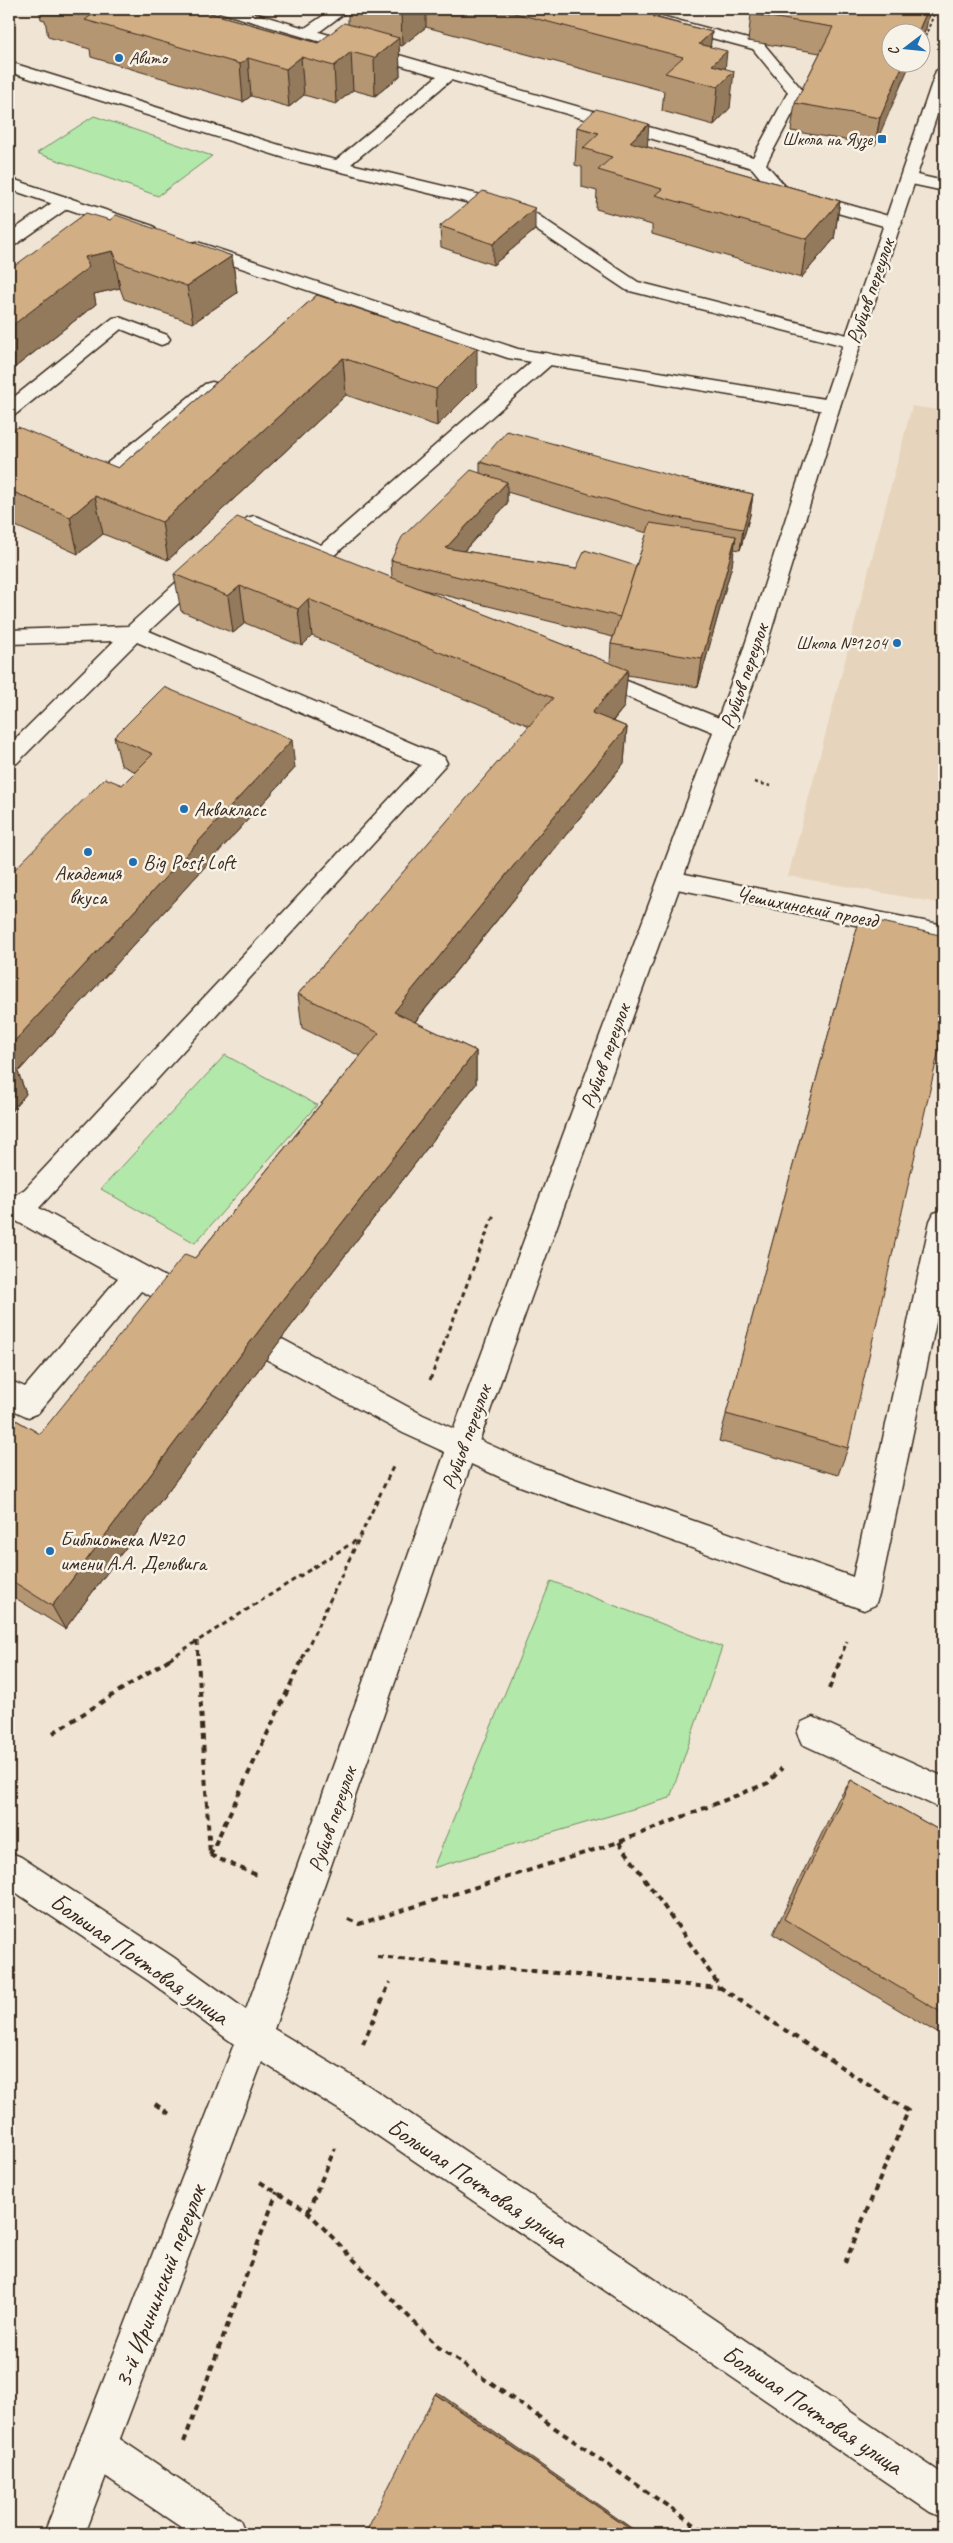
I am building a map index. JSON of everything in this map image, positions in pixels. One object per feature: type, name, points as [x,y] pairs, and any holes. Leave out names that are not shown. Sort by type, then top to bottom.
[{"type":"street","points":[[224,9],[758,164],[780,191],[893,223]]},
{"type":"street","points":[[307,33],[343,9]]},
{"type":"street","points":[[620,9],[758,46],[796,92],[758,164]]},
{"type":"street","points":[[9,67],[294,156],[517,208],[632,286],[853,342]]},
{"type":"street","name":"Рубцов переулок","points":[[254,2037],[462,1448],[753,654],[831,406],[944,72]]},
{"type":"street","points":[[339,166],[448,74]]},
{"type":"street","points":[[908,178],[944,186]]},
{"type":"street","points":[[9,183],[160,234]]},
{"type":"street","points":[[9,241],[65,202]]},
{"type":"street","points":[[179,240],[515,354],[831,406]]},
{"type":"street","points":[[314,304],[330,292]]},
{"type":"street","points":[[9,410],[119,322],[161,339]]},
{"type":"street","points":[[9,758],[135,633],[254,522],[332,560],[546,359]]},
{"type":"street","points":[[62,455],[107,473],[222,379]]},
{"type":"street","points":[[9,637],[135,633],[436,763],[34,1197],[16,1208],[182,1299]]},
{"type":"street","points":[[571,666],[726,729]]},
{"type":"street","name":"Чешихинский проезд","points":[[670,880],[944,934]]},
{"type":"street","points":[[274,1349],[413,1424],[462,1448],[527,1476],[864,1596],[944,1220]]},
{"type":"street","points":[[9,1393],[28,1404],[138,1275]]},
{"type":"street","points":[[813,1733],[944,1794]]},
{"type":"street","name":"Большая Почтовая улица","points":[[9,1869],[161,1970],[254,2037],[364,2105],[944,2498]]},
{"type":"street","name":"3-й Ирининский переулок","points":[[64,2534],[254,2037]]},
{"type":"street","points":[[97,2447],[226,2534]]},
{"type":"path","points":[[930,24],[936,9]]},
{"type":"path","points":[[198,1641],[210,1855],[361,1538],[413,1424],[495,1212]]},
{"type":"path","points":[[53,1733],[361,1538]]},
{"type":"path","points":[[358,1924],[619,1842],[768,1783],[813,1733],[864,1596]]},
{"type":"path","points":[[619,1842],[721,1988],[908,2111],[845,2263]]},
{"type":"path","points":[[377,1957],[721,1988]]},
{"type":"path","points":[[155,2104],[174,2116]]},
{"type":"path","points":[[260,2182],[308,2212],[438,2347],[708,2534]]},
{"type":"path","points":[[165,2493],[277,2192]]},
{"type":"shaded area","name":"Школа №1204","points":[[912,406],[944,411],[944,904],[788,876]]},
{"type":"green space","points":[[94,116],[212,156],[158,196],[37,153]]},
{"type":"green space","points":[[225,1055],[317,1105],[195,1243],[101,1189]]},
{"type":"green space","points":[[551,1581],[722,1647],[670,1798],[433,1868]]},
{"type":"building","points":[[74,9],[196,9],[318,43],[344,23],[399,38],[374,58],[351,52],[334,66],[301,57],[286,69],[248,58],[240,64],[85,20],[93,14]]},
{"type":"building","points":[[499,9],[649,9],[659,11],[653,17],[712,32],[699,44],[727,51],[712,65],[734,71],[718,87],[665,73],[683,57]]},
{"type":"building","points":[[754,9],[928,9],[922,22],[880,22],[880,72],[900,72],[880,118],[795,103],[833,27],[751,14]]},
{"type":"building","points":[[596,109],[649,124],[630,142],[840,201],[807,239],[655,195],[662,189],[598,170],[612,157],[583,148],[599,133],[577,127]]},
{"type":"building","points":[[483,191],[535,208],[493,244],[440,226]]},
{"type":"building","points":[[86,213],[110,220],[116,215],[232,256],[187,286],[118,262],[113,251],[85,257],[89,267],[9,328],[9,270]]},
{"type":"building","points":[[317,295],[477,348],[436,389],[343,358],[162,522],[95,496],[70,517],[9,490],[9,434],[18,427],[118,468]]},
{"type":"building","points":[[507,431],[683,479],[753,494],[743,529],[661,515],[480,462]]},
{"type":"building","points":[[471,470],[507,482],[446,548],[576,569],[585,550],[636,566],[620,617],[391,560],[402,537]]},
{"type":"building","points":[[237,517],[628,670],[592,713],[627,727],[394,1012],[476,1051],[279,1304],[52,1606],[9,1579],[9,1416],[40,1434],[185,1254],[195,1258],[379,1033],[298,994],[553,698],[308,599],[298,609],[240,586],[228,596],[174,574]]},
{"type":"building","points":[[650,523],[736,536],[702,659],[611,644]]},
{"type":"building","name":"Big Post Loft","points":[[164,687],[292,740],[9,1047],[9,875],[105,778],[122,785],[153,754],[114,737]]},
{"type":"building","points":[[860,917],[944,936],[944,1028],[848,1448],[726,1414]]},
{"type":"building","points":[[9,1065],[17,1069],[9,1079]]},
{"type":"building","points":[[851,1780],[944,1833],[944,2014],[784,1919]]},
{"type":"building","points":[[435,2394],[637,2534],[365,2534]]},
{"type":"place","name":"Авито","points":[[119,58]]},
{"type":"place","name":"Школа на Яузе","points":[[882,139]]},
{"type":"place","name":"Школа №1204","points":[[897,643]]},
{"type":"place","name":"Аквакласс","points":[[184,809]]},
{"type":"place","name":"Академия вкуса","points":[[88,852]]},
{"type":"place","name":"Big Post Loft","points":[[133,862]]},
{"type":"place","name":"Библиотека №20 имени А.А. Дельвига","points":[[50,1551]]}]
